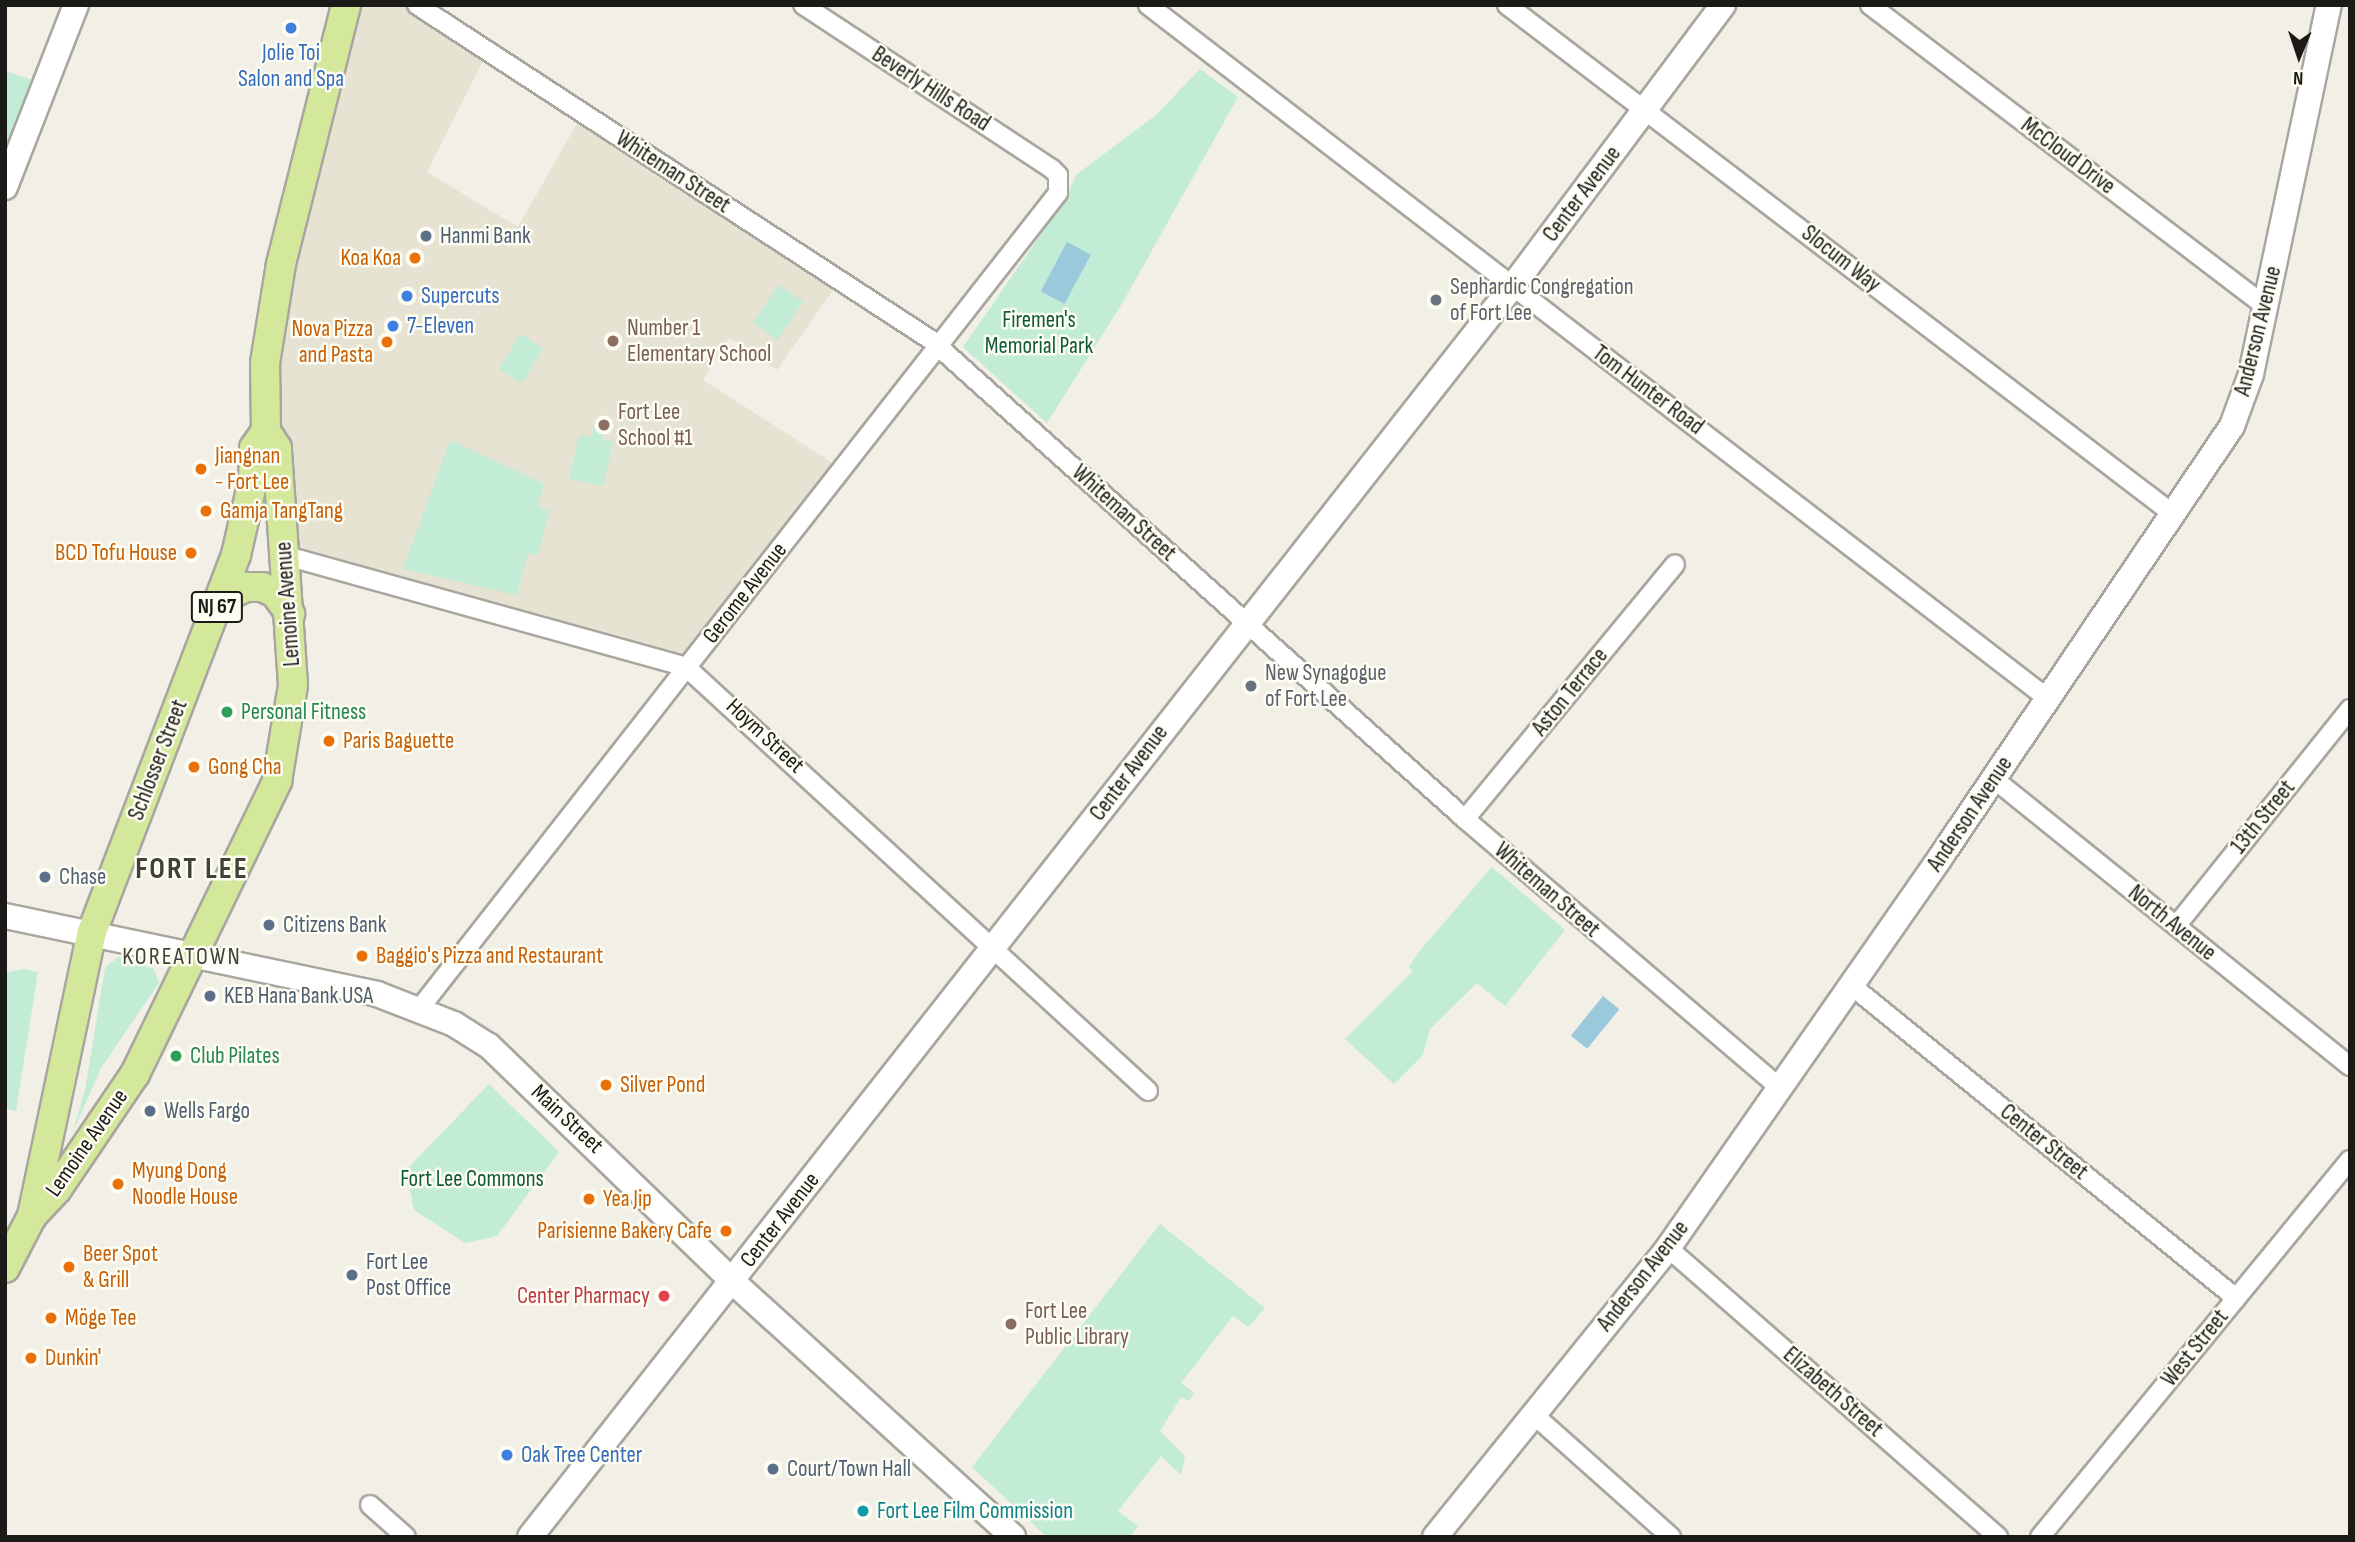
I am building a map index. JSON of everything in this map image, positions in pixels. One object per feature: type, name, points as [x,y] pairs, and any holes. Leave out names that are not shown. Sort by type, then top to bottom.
[{"type":"main road","points":[[5,187],[76,5]]},
{"type":"main road","name":"Lemoine Avenue","points":[[5,1268],[32,1216],[57,1189],[135,1074],[277,781],[293,685],[278,448],[266,431],[265,363],[274,296],[346,5]]},
{"type":"main road","name":"Center Avenue","points":[[530,1537],[995,947],[1245,622],[1512,287],[1723,5]]},
{"type":"main road","name":"Anderson Avenue","points":[[1435,1537],[1668,1248],[1852,986],[2232,426],[2251,374],[2329,5]]},
{"type":"main road","name":"Schlosser Street","points":[[32,1216],[92,932],[220,598],[246,518],[254,448],[266,431]]},
{"type":"main road","points":[[220,598],[246,587],[262,587],[275,593],[290,614]]},
{"type":"main road","name":"Main Street","points":[[5,916],[92,932],[377,994],[420,1008],[489,1046],[732,1281],[1013,1537]]},
{"type":"street","name":"Whiteman Street","points":[[417,5],[938,346],[1465,820],[1780,1088]]},
{"type":"street","name":"Beverly Hills Road","points":[[803,5],[1058,175]]},
{"type":"street","name":"Tom Hunter Road","points":[[1148,5],[2047,698]]},
{"type":"street","name":"Slocum Way","points":[[1507,5],[2174,514]]},
{"type":"street","name":"McCloud Drive","points":[[1870,5],[2266,307]]},
{"type":"street","name":"Gerome Avenue","points":[[420,1008],[1058,192],[1058,175]]},
{"type":"street","name":"Hoym Street","points":[[284,555],[686,667],[995,947],[1148,1091]]},
{"type":"street","name":"Aston Terrace","points":[[1465,820],[1675,564]]},
{"type":"street","name":"13th Street","points":[[2176,926],[2350,709]]},
{"type":"street","name":"North Avenue","points":[[1994,779],[2350,1066]]},
{"type":"street","name":"Center Street","points":[[1852,986],[2236,1298]]},
{"type":"street","name":"West Street","points":[[2040,1537],[2350,1160]]},
{"type":"street","name":"Elizabeth Street","points":[[1668,1248],[1993,1535]]},
{"type":"street","points":[[1533,1414],[1671,1537]]},
{"type":"street","points":[[370,1504],[406,1537]]},
{"type":"shaded area","name":"Fort Lee School #1","points":[[346,5],[417,5],[488,51],[427,172],[518,227],[583,113],[840,280],[777,370],[729,338],[703,380],[842,469],[686,667],[283,555],[264,391]]},
{"type":"green space","name":"Firemen's Memorial Park","points":[[1200,69],[1238,97],[1123,302],[1047,423],[963,347],[1066,198],[1076,175],[1156,115]]},
{"type":"green space","points":[[5,71],[45,84],[5,183]]},
{"type":"green space","points":[[778,285],[803,301],[778,340],[753,324]]},
{"type":"green space","points":[[520,334],[543,348],[522,383],[499,369]]},
{"type":"green space","points":[[593,427],[605,429],[603,440],[613,442],[603,486],[569,479],[579,435],[591,437]]},
{"type":"green space","points":[[450,440],[544,484],[538,506],[549,511],[538,555],[528,553],[517,595],[403,569]]},
{"type":"green space","points":[[1492,867],[1565,930],[1505,1006],[1477,983],[1430,1029],[1423,1055],[1394,1084],[1345,1039],[1413,971],[1409,967],[1421,949]]},
{"type":"green space","points":[[118,957],[154,969],[159,983],[101,1068],[72,1134],[85,1090],[105,968]]},
{"type":"green space","points":[[22,969],[38,972],[16,1111],[5,1108],[5,973]]},
{"type":"green space","name":"Fort Lee Commons","points":[[489,1084],[559,1152],[497,1236],[465,1243],[414,1210],[406,1170]]},
{"type":"green space","points":[[1160,1224],[1265,1308],[1248,1327],[1233,1316],[1181,1383],[1194,1393],[1189,1401],[1181,1397],[1160,1431],[1185,1456],[1181,1475],[1161,1456],[1118,1511],[1138,1526],[1130,1537],[1047,1537],[972,1467]]},
{"type":"water","points":[[1067,242],[1091,255],[1065,304],[1041,291]]},
{"type":"water","points":[[1603,996],[1619,1009],[1587,1049],[1571,1036]]},
{"type":"place","name":"Jolie Toi Salon and Spa","points":[[291,28]]},
{"type":"place","name":"Hanmi Bank","points":[[426,236]]},
{"type":"place","name":"Koa Koa","points":[[415,258]]},
{"type":"place","name":"Supercuts","points":[[407,296]]},
{"type":"place","name":"Sephardic Congregation of Fort Lee","points":[[1436,300]]},
{"type":"place","name":"7-Eleven","points":[[393,326]]},
{"type":"place","name":"Number 1 Elementary School","points":[[613,341]]},
{"type":"place","name":"Nova Pizza and Pasta","points":[[387,342]]},
{"type":"place","name":"Fort Lee School #1","points":[[604,425]]},
{"type":"place","name":"Jiangnan - Fort Lee","points":[[201,469]]},
{"type":"place","name":"Gamja TangTang","points":[[206,511]]},
{"type":"place","name":"BCD Tofu House","points":[[191,553]]},
{"type":"place","name":"New Synagogue of Fort Lee","points":[[1251,686]]},
{"type":"place","name":"Personal Fitness","points":[[227,712]]},
{"type":"place","name":"Paris Baguette","points":[[329,741]]},
{"type":"place","name":"Gong Cha","points":[[194,767]]},
{"type":"place","name":"Chase","points":[[45,877]]},
{"type":"place","name":"Citizens Bank","points":[[269,925]]},
{"type":"place","name":"Baggio's Pizza and Restaurant","points":[[362,956]]},
{"type":"place","name":"KEB Hana Bank USA","points":[[210,996]]},
{"type":"place","name":"Club Pilates","points":[[176,1056]]},
{"type":"place","name":"Silver Pond","points":[[606,1085]]},
{"type":"place","name":"Wells Fargo","points":[[150,1111]]},
{"type":"place","name":"Myung Dong Noodle House","points":[[118,1184]]},
{"type":"place","name":"Yea Jip","points":[[589,1199]]},
{"type":"place","name":"Parisienne Bakery Cafe","points":[[726,1231]]},
{"type":"place","name":"Beer Spot & Grill","points":[[69,1267]]},
{"type":"place","name":"Fort Lee Post Office","points":[[352,1275]]},
{"type":"place","name":"Center Pharmacy","points":[[664,1296]]},
{"type":"place","name":"Möge Tee","points":[[51,1318]]},
{"type":"place","name":"Fort Lee Public Library","points":[[1011,1324]]},
{"type":"place","name":"Dunkin'","points":[[31,1358]]},
{"type":"place","name":"Oak Tree Center","points":[[507,1455]]},
{"type":"place","name":"Court/Town Hall","points":[[773,1469]]},
{"type":"place","name":"Fort Lee Film Commission","points":[[863,1511]]},
{"type":"district","name":"FORT LEE","points":[[192,869]]},
{"type":"district","name":"KOREATOWN","points":[[182,957]]}]
